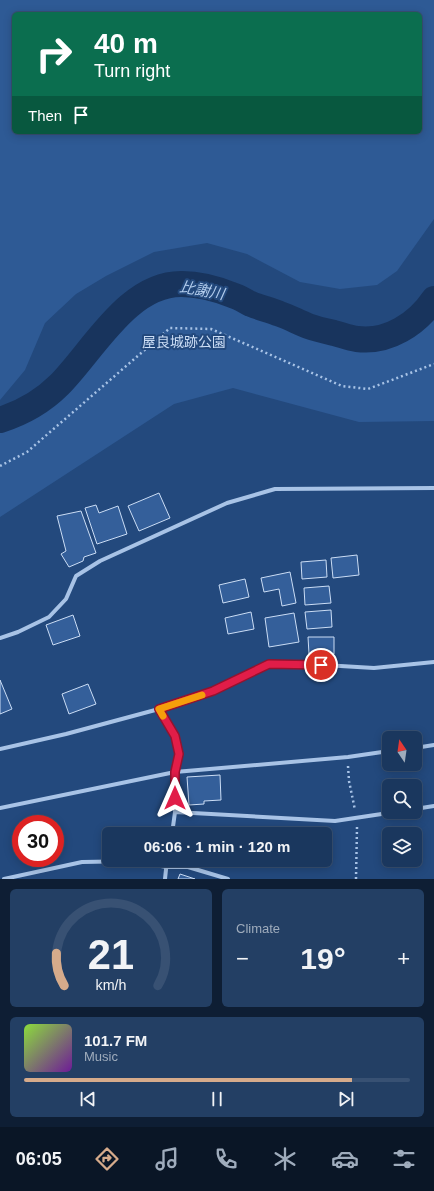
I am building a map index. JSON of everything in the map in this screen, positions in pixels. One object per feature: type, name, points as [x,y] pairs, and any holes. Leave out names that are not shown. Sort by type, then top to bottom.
[{"type":"street","points":[[0,638],[18,632],[49,617],[66,599],[76,576],[100,561],[227,503],[275,489],[434,488]]},
{"type":"street","points":[[0,749],[66,734],[159,709],[213,691],[269,664],[307,664],[374,668],[434,662]]},
{"type":"street","points":[[159,709],[175,736],[179,754],[175,772],[175,812],[173,827]]},
{"type":"street","points":[[422,747],[434,745]]},
{"type":"street","points":[[0,808],[175,772],[348,757],[382,752]]},
{"type":"street","points":[[422,808],[434,806]]},
{"type":"street","points":[[175,812],[335,821],[382,814]]},
{"type":"street","points":[[4,879],[82,862],[102,862]]},
{"type":"street","points":[[165,879],[166,867]]},
{"type":"street","points":[[191,867],[228,879]]},
{"type":"path","points":[[0,466],[27,452],[170,328],[211,329],[342,386],[368,389],[434,364]]},
{"type":"path","points":[[348,757],[349,781],[356,818],[356,879]]},
{"type":"green space","points":[[0,0],[434,0],[434,219],[397,271],[377,285],[340,289],[300,282],[247,254],[207,243],[154,252],[106,276],[76,294],[45,323],[25,370],[0,400]]},
{"type":"green space","name":"屋良城跡公園","points":[[170,285],[201,286],[322,330],[367,339],[406,327],[434,294],[434,421],[359,422],[233,388],[174,404],[0,517],[0,420],[19,412],[59,385],[128,307]]},
{"type":"building","points":[[159,493],[170,518],[139,531],[128,506]]},
{"type":"building","points":[[96,505],[99,513],[118,506],[127,534],[97,544],[85,508]]},
{"type":"building","points":[[81,511],[96,553],[84,557],[83,561],[69,567],[61,554],[66,551],[57,516]]},
{"type":"building","points":[[357,555],[359,575],[333,578],[331,558]]},
{"type":"building","points":[[326,560],[327,577],[302,579],[301,562]]},
{"type":"building","points":[[290,572],[296,603],[282,606],[279,589],[264,592],[261,578]]},
{"type":"building","points":[[245,579],[249,597],[223,603],[219,585]]},
{"type":"building","points":[[329,586],[331,603],[305,605],[304,588]]},
{"type":"building","points":[[331,610],[332,627],[307,629],[305,612]]},
{"type":"building","points":[[251,612],[254,629],[228,634],[225,618]]},
{"type":"building","points":[[294,613],[299,642],[269,647],[265,618]]},
{"type":"building","points":[[73,615],[80,636],[53,645],[46,625]]},
{"type":"building","points":[[308,637],[334,637],[334,654],[309,654]]},
{"type":"building","points":[[0,680],[12,709],[0,714]]},
{"type":"building","points":[[88,684],[96,704],[69,714],[62,694]]},
{"type":"building","points":[[220,775],[221,800],[204,801],[204,804],[189,805],[187,777]]},
{"type":"building","points":[[180,874],[195,879],[178,879]]},
{"type":"waterway","name":"比謝川","points":[[0,420],[32,406],[53,391],[72,371],[113,321],[128,307],[145,295],[163,287],[188,284],[214,289],[311,327],[357,339],[380,338],[401,330],[419,316],[434,299]]},
{"type":"slow traffic","points":[[163,716],[159,709],[202,695]]},
{"type":"route","points":[[175,798],[175,772],[179,754],[175,736],[159,709],[213,691],[269,664],[321,665]]}]
